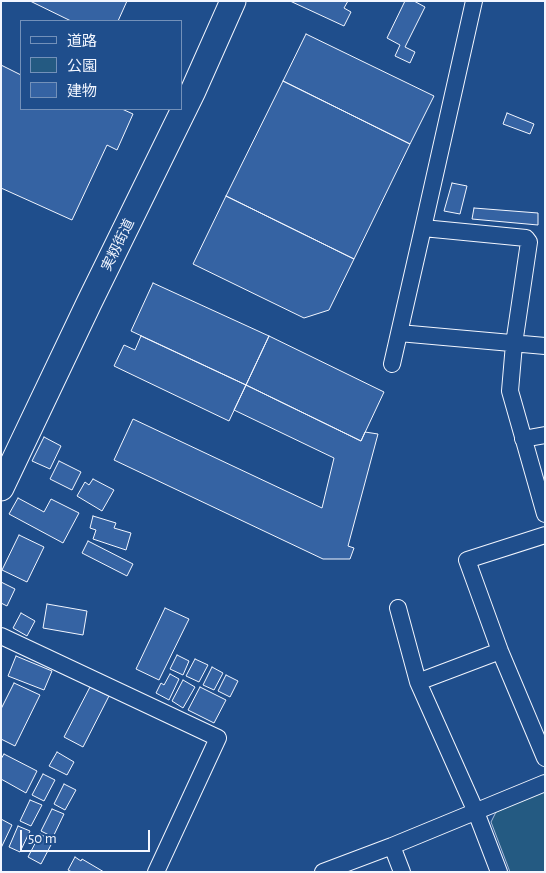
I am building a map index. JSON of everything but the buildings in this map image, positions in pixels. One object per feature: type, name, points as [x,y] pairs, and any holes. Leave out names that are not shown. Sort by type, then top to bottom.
[{"type":"main road","name":"実籾街道","points":[[1,488],[193,91],[232,1]]},
{"type":"street","points":[[392,364],[474,1]]},
{"type":"street","points":[[423,228],[526,238],[529,242],[514,344],[510,391],[543,503]]},
{"type":"street","points":[[399,333],[545,346]]},
{"type":"street","points":[[523,439],[545,435]]},
{"type":"street","points":[[545,535],[467,560],[500,651],[545,758]]},
{"type":"street","points":[[398,608],[418,682],[476,812],[499,872]]},
{"type":"street","points":[[1,636],[218,738],[156,872]]},
{"type":"street","points":[[418,682],[500,651]]},
{"type":"street","points":[[323,872],[392,846],[545,783]]},
{"type":"street","points":[[392,846],[402,872]]},
{"type":"green space","points":[[542,792],[545,793],[545,872],[510,872],[491,822],[496,812]]}]
